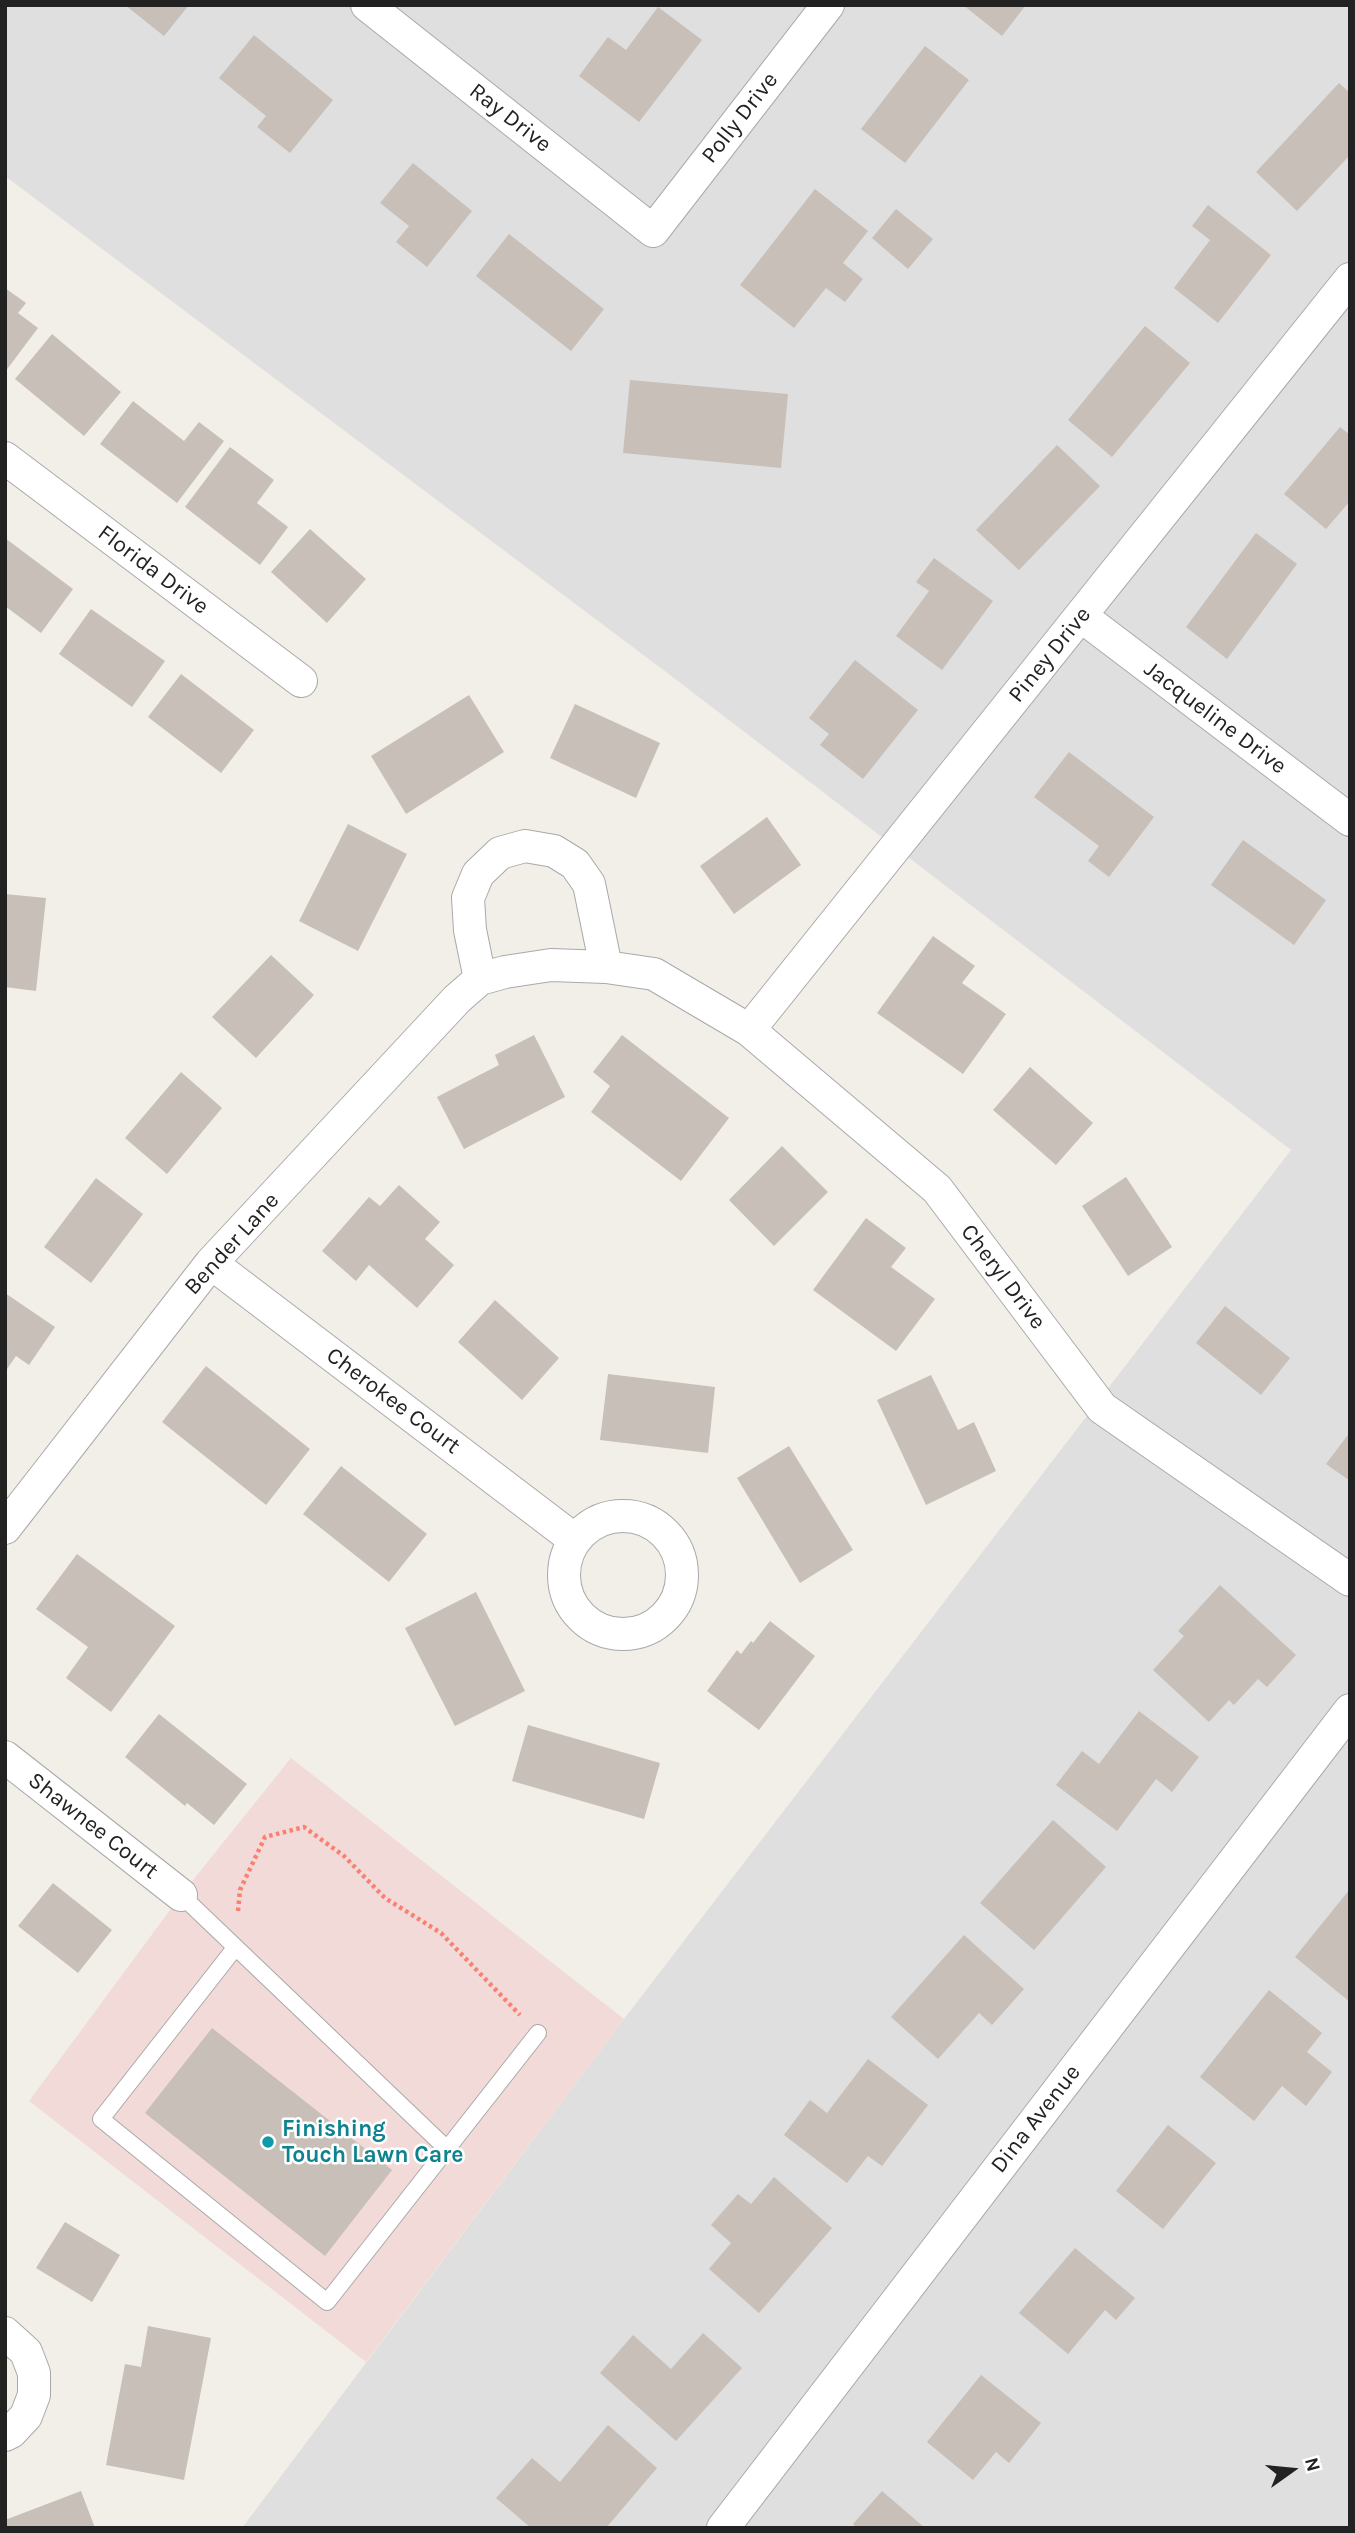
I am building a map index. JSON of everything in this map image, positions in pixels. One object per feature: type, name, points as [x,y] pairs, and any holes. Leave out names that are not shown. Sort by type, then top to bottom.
[{"type":"street","name":"Ray Drive","points":[[367,5],[653,231]]},
{"type":"street","name":"Polly Drive","points":[[653,231],[828,5]]},
{"type":"street","name":"Piney Drive","points":[[749,1030],[1350,279]]},
{"type":"street","name":"Florida Drive","points":[[5,458],[301,681]]},
{"type":"street","name":"Jacqueline Drive","points":[[1081,616],[1350,820]]},
{"type":"street","points":[[480,979],[470,930],[468,898],[478,874],[500,853],[525,846],[554,850],[575,864],[589,884],[606,967]]},
{"type":"street","name":"Bender Lane","points":[[5,1528],[211,1263],[457,999],[480,979],[551,965],[606,967],[654,974]]},
{"type":"street","name":"Cheryl Drive","points":[[654,974],[749,1030],[937,1189],[1102,1408],[1350,1580]]},
{"type":"street","name":"Cherokee Court","points":[[211,1263],[575,1540]]},
{"type":"street","name":"Dina Avenue","points":[[723,2528],[1350,1710]]},
{"type":"street","name":"Shawnee Court","points":[[5,1757],[181,1895]]},
{"type":"street","points":[[5,2333],[26,2352],[34,2373],[34,2395],[26,2416],[5,2435]]},
{"type":"lane","points":[[181,1895],[446,2148]]},
{"type":"lane","points":[[235,1948],[101,2119],[327,2302],[538,2033]]},
{"type":"path","points":[[235,1948],[240,1890],[265,1837],[304,1827],[344,1856],[385,1898],[441,1933],[538,2033]]},
{"type":"shaded area","points":[[5,5],[1350,5],[1350,2528],[242,2528],[624,2019],[1291,1150],[670,675],[5,176]]},
{"type":"shaded area","points":[[291,1758],[624,2019],[366,2362],[29,2101],[181,1895]]},
{"type":"building","points":[[125,5],[189,5],[164,36]]},
{"type":"building","points":[[963,5],[1026,5],[1002,36]]},
{"type":"building","points":[[658,7],[702,40],[639,122],[579,76],[608,37],[626,50]]},
{"type":"building","points":[[254,35],[333,100],[290,153],[257,127],[266,116],[219,78]]},
{"type":"building","points":[[925,46],[969,80],[905,163],[861,129]]},
{"type":"building","points":[[1339,83],[1350,93],[1350,155],[1297,211],[1256,172]]},
{"type":"building","points":[[413,163],[472,211],[427,267],[396,242],[409,226],[380,203]]},
{"type":"building","points":[[815,189],[868,231],[843,263],[863,279],[845,302],[826,288],[794,328],[740,285]]},
{"type":"building","points":[[1208,205],[1271,255],[1218,323],[1174,288],[1210,240],[1192,226]]},
{"type":"building","points":[[896,209],[933,239],[908,269],[872,238]]},
{"type":"building","points":[[509,234],[604,309],[571,351],[476,276]]},
{"type":"building","points":[[5,288],[26,303],[18,313],[38,328],[5,372]]},
{"type":"building","points":[[1145,326],[1190,363],[1112,457],[1068,420]]},
{"type":"building","points":[[52,334],[121,392],[84,436],[15,379]]},
{"type":"building","points":[[630,380],[788,394],[781,468],[623,453]]},
{"type":"building","points":[[133,401],[184,441],[199,422],[224,441],[177,503],[100,444]]},
{"type":"building","points":[[1340,427],[1350,435],[1350,501],[1326,529],[1284,494]]},
{"type":"building","points":[[1057,445],[1100,486],[1019,570],[976,530]]},
{"type":"building","points":[[230,447],[274,480],[257,503],[288,527],[260,565],[185,507]]},
{"type":"building","points":[[310,529],[366,579],[327,623],[271,572]]},
{"type":"building","points":[[1256,533],[1297,564],[1227,659],[1186,627]]},
{"type":"building","points":[[5,538],[73,589],[41,633],[5,606]]},
{"type":"building","points":[[934,558],[993,601],[942,670],[896,636],[929,591],[916,582]]},
{"type":"building","points":[[91,609],[165,661],[132,707],[59,654]]},
{"type":"building","points":[[855,660],[918,710],[863,779],[820,745],[829,734],[809,718]]},
{"type":"building","points":[[181,674],[254,730],[221,773],[148,717]]},
{"type":"building","points":[[469,695],[504,752],[406,814],[371,756]]},
{"type":"building","points":[[575,704],[660,743],[636,798],[550,758]]},
{"type":"building","points":[[1069,752],[1154,817],[1109,877],[1088,861],[1099,846],[1034,797]]},
{"type":"building","points":[[767,817],[801,865],[734,914],[700,866]]},
{"type":"building","points":[[348,824],[407,854],[358,951],[299,921]]},
{"type":"building","points":[[1243,840],[1326,900],[1294,945],[1211,885]]},
{"type":"building","points":[[5,894],[46,898],[36,991],[5,987]]},
{"type":"building","points":[[933,936],[975,966],[962,983],[1006,1014],[963,1074],[877,1013]]},
{"type":"building","points":[[271,955],[314,995],[256,1058],[212,1017]]},
{"type":"building","points":[[534,1035],[565,1097],[464,1149],[437,1097],[499,1065],[495,1055]]},
{"type":"building","points":[[622,1035],[729,1118],[681,1181],[591,1112],[610,1086],[593,1072]]},
{"type":"building","points":[[1030,1067],[1093,1123],[1056,1165],[993,1110]]},
{"type":"building","points":[[181,1072],[222,1108],[167,1174],[125,1138]]},
{"type":"building","points":[[782,1146],[828,1192],[774,1246],[729,1200]]},
{"type":"building","points":[[1126,1177],[1172,1247],[1128,1276],[1082,1206]]},
{"type":"building","points":[[96,1178],[143,1214],[91,1283],[44,1247]]},
{"type":"building","points":[[399,1185],[440,1222],[425,1239],[454,1265],[417,1308],[369,1265],[356,1281],[322,1251],[369,1197],[380,1206]]},
{"type":"building","points":[[866,1218],[906,1248],[891,1267],[935,1299],[896,1351],[813,1290]]},
{"type":"building","points":[[5,1293],[55,1327],[29,1365],[16,1356],[5,1372]]},
{"type":"building","points":[[495,1300],[559,1358],[522,1400],[458,1342]]},
{"type":"building","points":[[1225,1306],[1290,1358],[1261,1395],[1196,1343]]},
{"type":"building","points":[[206,1366],[310,1449],[266,1505],[162,1422]]},
{"type":"building","points":[[608,1374],[715,1387],[708,1453],[600,1440]]},
{"type":"building","points":[[931,1375],[958,1430],[974,1422],[996,1471],[926,1505],[877,1400]]},
{"type":"building","points":[[1350,1432],[1350,1481],[1326,1464]]},
{"type":"building","points":[[789,1446],[853,1550],[800,1583],[737,1478]]},
{"type":"building","points":[[341,1466],[427,1534],[389,1582],[303,1514]]},
{"type":"building","points":[[77,1554],[175,1626],[111,1712],[66,1678],[88,1647],[36,1609]]},
{"type":"building","points":[[1220,1585],[1296,1655],[1267,1687],[1258,1679],[1234,1705],[1229,1700],[1209,1722],[1153,1670],[1184,1636],[1178,1631]]},
{"type":"building","points":[[476,1592],[525,1691],[455,1726],[405,1628]]},
{"type":"building","points":[[770,1621],[815,1656],[759,1730],[707,1691],[737,1650],[741,1654]]},
{"type":"building","points":[[1139,1711],[1199,1757],[1172,1792],[1156,1779],[1117,1831],[1056,1785],[1082,1751],[1099,1764]]},
{"type":"building","points":[[159,1714],[247,1784],[214,1825],[187,1803],[185,1806],[125,1757]]},
{"type":"building","points":[[528,1725],[660,1763],[644,1819],[512,1781]]},
{"type":"building","points":[[1053,1820],[1106,1867],[1034,1950],[980,1903]]},
{"type":"building","points":[[53,1883],[112,1930],[78,1973],[18,1926]]},
{"type":"building","points":[[1350,1889],[1350,2002],[1295,1957]]},
{"type":"building","points":[[964,1935],[1024,1989],[992,2025],[979,2013],[938,2059],[891,2017]]},
{"type":"building","points":[[1269,1990],[1322,2033],[1307,2052],[1332,2072],[1306,2106],[1282,2086],[1254,2121],[1200,2077]]},
{"type":"building","name":"Finishing Touch Lawn Care","points":[[212,2028],[392,2170],[325,2256],[145,2113]]},
{"type":"building","points":[[868,2059],[928,2105],[882,2166],[868,2156],[847,2183],[784,2135],[810,2100],[827,2113]]},
{"type":"building","points":[[1168,2125],[1216,2163],[1163,2229],[1116,2191]]},
{"type":"building","points":[[774,2177],[832,2228],[759,2313],[709,2269],[731,2243],[711,2225],[738,2194],[751,2204]]},
{"type":"building","points":[[65,2222],[120,2255],[92,2302],[36,2268]]},
{"type":"building","points":[[1075,2248],[1135,2298],[1116,2320],[1105,2310],[1068,2354],[1019,2313]]},
{"type":"building","points":[[148,2326],[211,2338],[184,2480],[106,2465],[125,2364],[141,2367]]},
{"type":"building","points":[[703,2333],[742,2368],[676,2441],[600,2373],[633,2335],[671,2369]]},
{"type":"building","points":[[981,2375],[1041,2423],[1009,2463],[996,2452],[973,2480],[927,2442]]},
{"type":"building","points":[[608,2425],[657,2468],[606,2528],[531,2528],[496,2498],[532,2458],[560,2482]]},
{"type":"building","points":[[81,2491],[95,2528],[5,2528],[5,2520]]},
{"type":"building","points":[[882,2491],[925,2528],[857,2528],[853,2524]]},
{"type":"place","name":"Finishing Touch Lawn Care","points":[[268,2142]]}]
